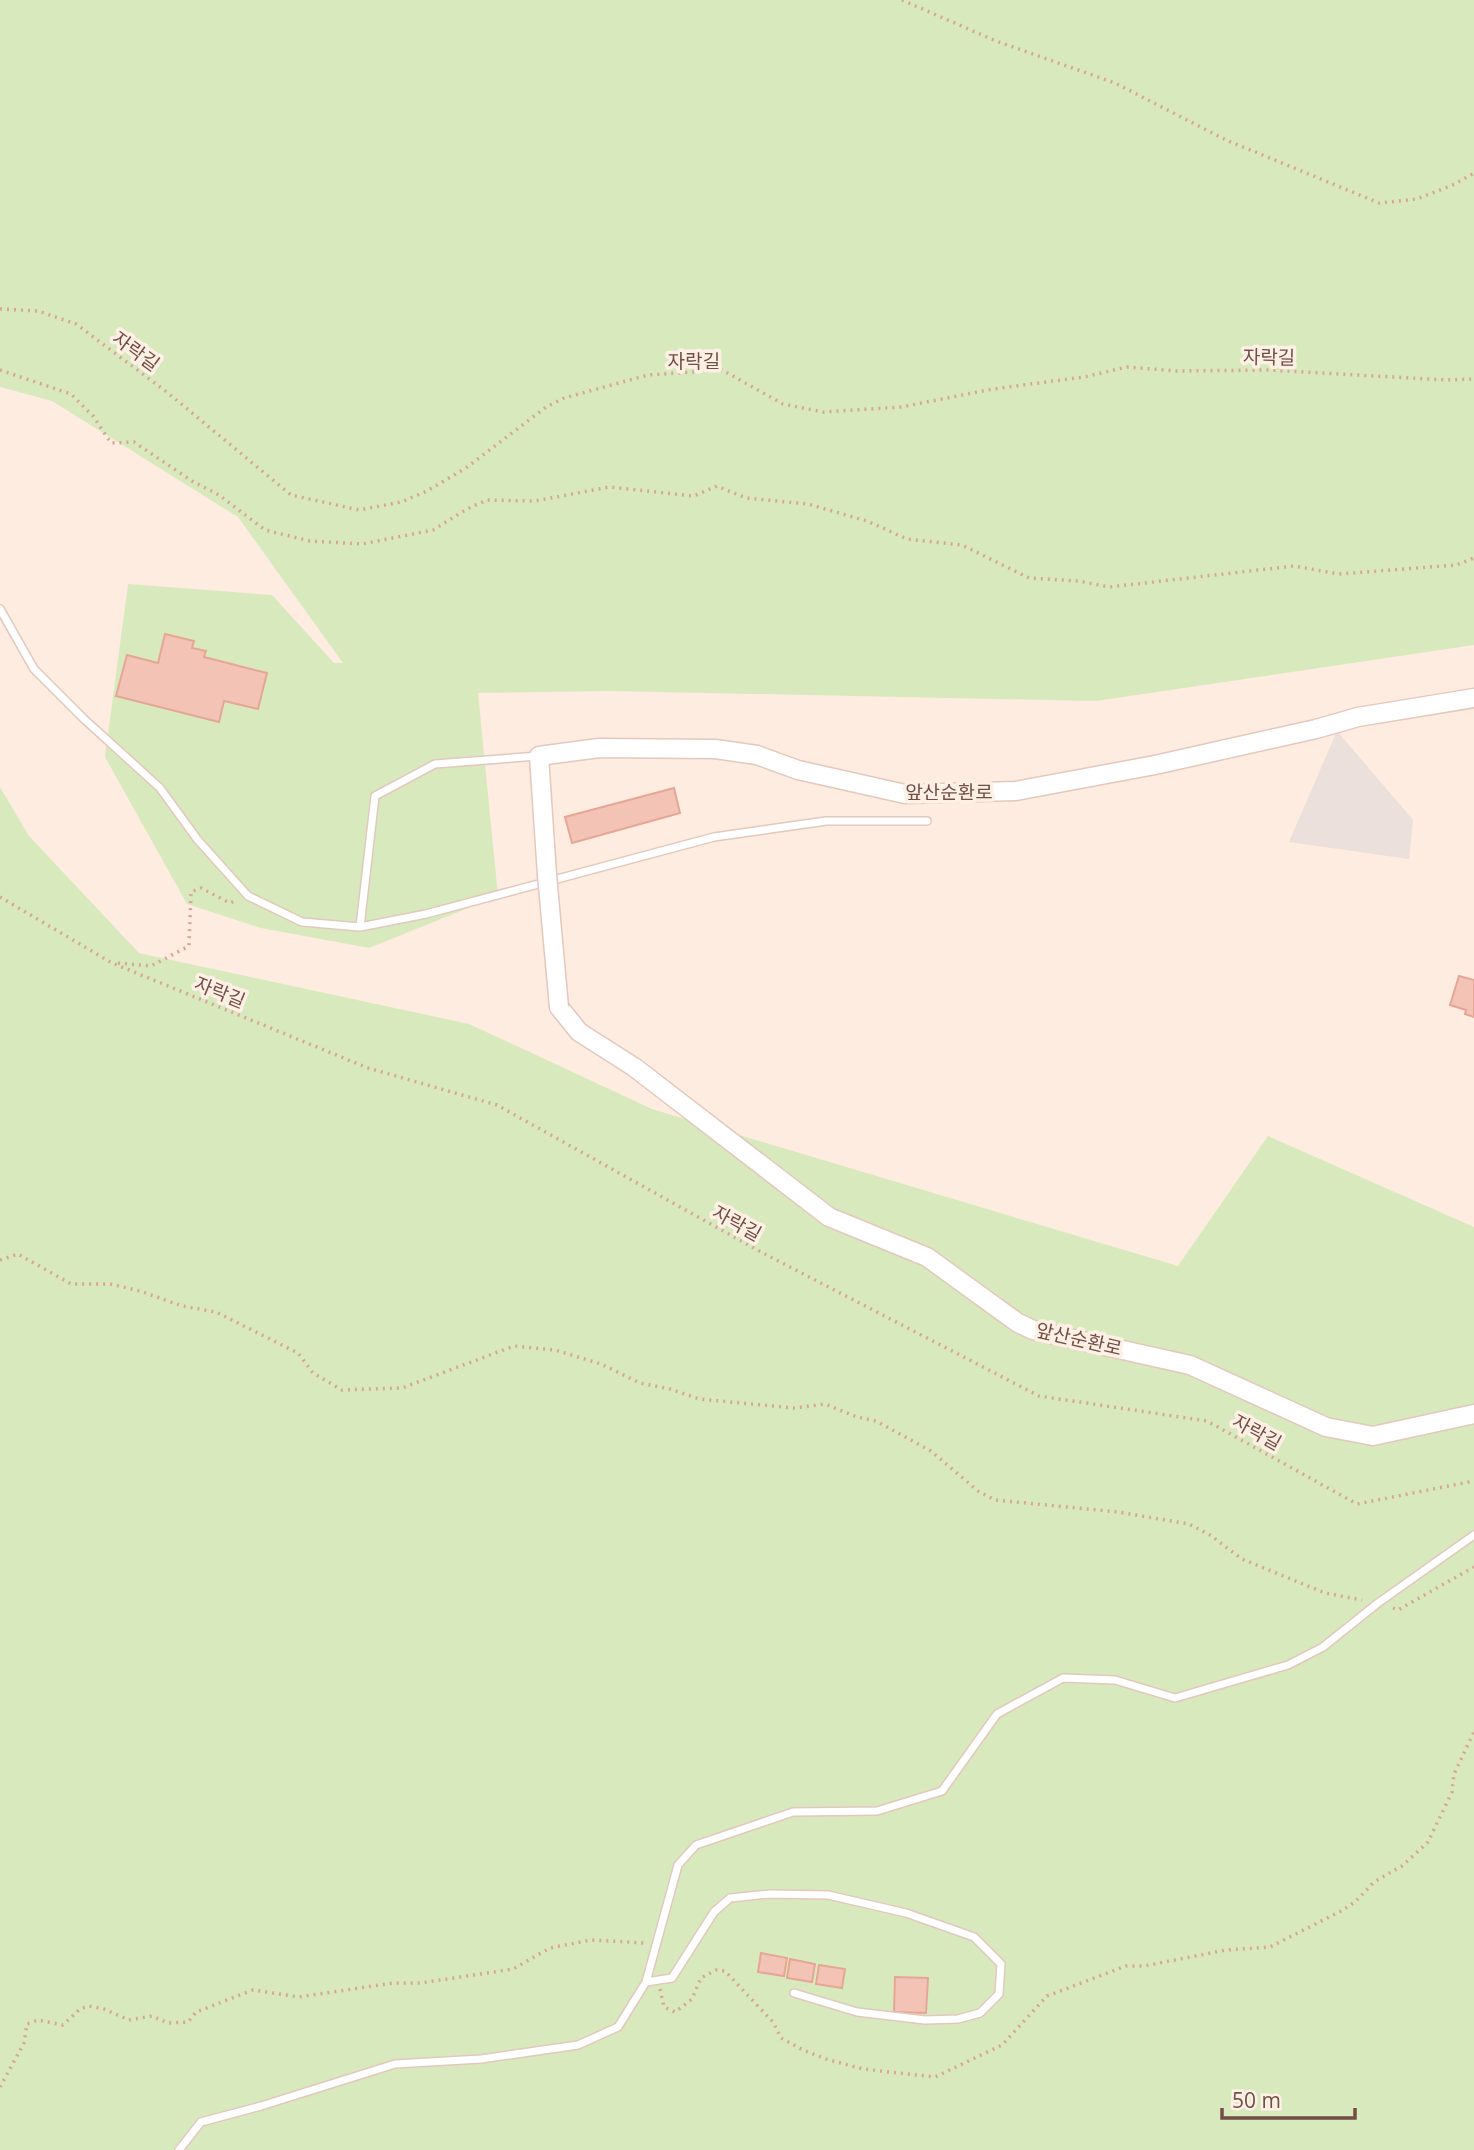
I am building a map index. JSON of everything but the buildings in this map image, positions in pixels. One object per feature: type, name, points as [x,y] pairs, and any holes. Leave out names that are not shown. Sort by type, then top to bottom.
[{"type":"street","name":"앞산순환로","points":[[1474,698],[1358,717],[1182,759],[1016,792],[905,794],[798,770],[757,754],[715,749],[600,748],[539,756],[559,1007],[579,1032],[634,1067],[829,1217],[927,1256],[1018,1323],[1033,1331],[1190,1365],[1326,1427],[1373,1436],[1474,1414]]},
{"type":"lane","points":[[0,608],[34,669],[83,719],[160,788],[197,839],[248,896],[302,922],[360,928],[426,914],[714,837],[826,821],[927,821]]},
{"type":"lane","points":[[360,928],[375,796],[435,764],[539,756]]},
{"type":"lane","points":[[179,2150],[201,2122],[395,2064],[481,2059],[578,2045],[618,2027],[646,1982],[678,1865],[696,1845],[793,1812],[877,1811],[942,1791],[997,1714],[1063,1678],[1115,1680],[1175,1699],[1288,1665],[1323,1647],[1378,1603],[1474,1535]]},
{"type":"lane","points":[[646,1982],[672,1978],[714,1912],[730,1899],[770,1894],[828,1895],[906,1913],[974,1937],[1001,1964],[999,1994],[980,2013],[958,2020],[925,2020],[857,2012],[794,1993]]},
{"type":"path","points":[[902,0],[996,41],[1115,83],[1226,140],[1379,203],[1417,200],[1474,173]]},
{"type":"path","name":"자락길","points":[[0,309],[37,311],[76,324],[168,393],[291,495],[359,510],[401,502],[427,491],[466,468],[545,407],[564,398],[648,375],[722,370],[783,404],[823,412],[901,407],[993,388],[1084,377],[1127,367],[1177,371],[1269,370],[1446,380],[1474,379]]},
{"type":"path","points":[[0,370],[71,394],[93,416],[111,443],[134,442],[192,481],[219,495],[265,530],[310,541],[362,544],[433,530],[467,509],[488,500],[535,500],[609,486],[694,496],[717,486],[746,498],[808,505],[855,517],[907,539],[962,545],[1029,578],[1079,581],[1109,587],[1293,566],[1339,574],[1456,565],[1474,558]]},
{"type":"path","points":[[112,963],[151,966],[189,946],[191,892],[201,888],[230,902],[248,896]]},
{"type":"path","name":"자락길","points":[[0,897],[112,963],[368,1068],[497,1105],[761,1252],[1039,1395],[1207,1421],[1357,1504],[1474,1481]]},
{"type":"path","points":[[0,1260],[18,1254],[71,1284],[110,1284],[182,1306],[216,1312],[298,1353],[313,1373],[342,1390],[402,1388],[513,1346],[555,1350],[601,1364],[640,1382],[699,1399],[794,1408],[825,1404],[857,1417],[876,1421],[931,1451],[978,1491],[995,1500],[1118,1512],[1189,1524],[1210,1535],[1242,1559],[1325,1593],[1378,1603],[1398,1610],[1474,1567]]},
{"type":"path","points":[[658,1980],[664,2007],[675,2012],[692,2000],[701,1978],[716,1970],[725,1971],[773,2022],[781,2038],[803,2050],[863,2069],[935,2077],[1002,2045],[1047,1996],[1126,1966],[1144,1966],[1226,1950],[1270,1947],[1341,1911],[1355,1902],[1374,1882],[1402,1866],[1428,1842],[1452,1792],[1454,1774],[1474,1732]]},
{"type":"path","points":[[0,2087],[24,2043],[27,2024],[38,2020],[63,2025],[80,2009],[89,2006],[104,2009],[129,2020],[157,2017],[168,2023],[179,2023],[188,2022],[196,2012],[253,1990],[299,1997],[513,1969],[550,1948],[590,1940],[656,1944]]},
{"type":"shaded area","points":[[1337,731],[1413,820],[1409,859],[1289,842]]},
{"type":"green space","points":[[0,0],[1474,0],[1474,645],[1096,701],[612,691],[478,693],[498,896],[369,948],[261,928],[187,904],[105,757],[128,584],[272,595],[334,663],[343,663],[238,517],[52,401],[0,387]]},
{"type":"green space","points":[[0,787],[29,836],[139,953],[469,1024],[652,1109],[1178,1266],[1268,1136],[1474,1227],[1474,2150],[0,2150]]}]
